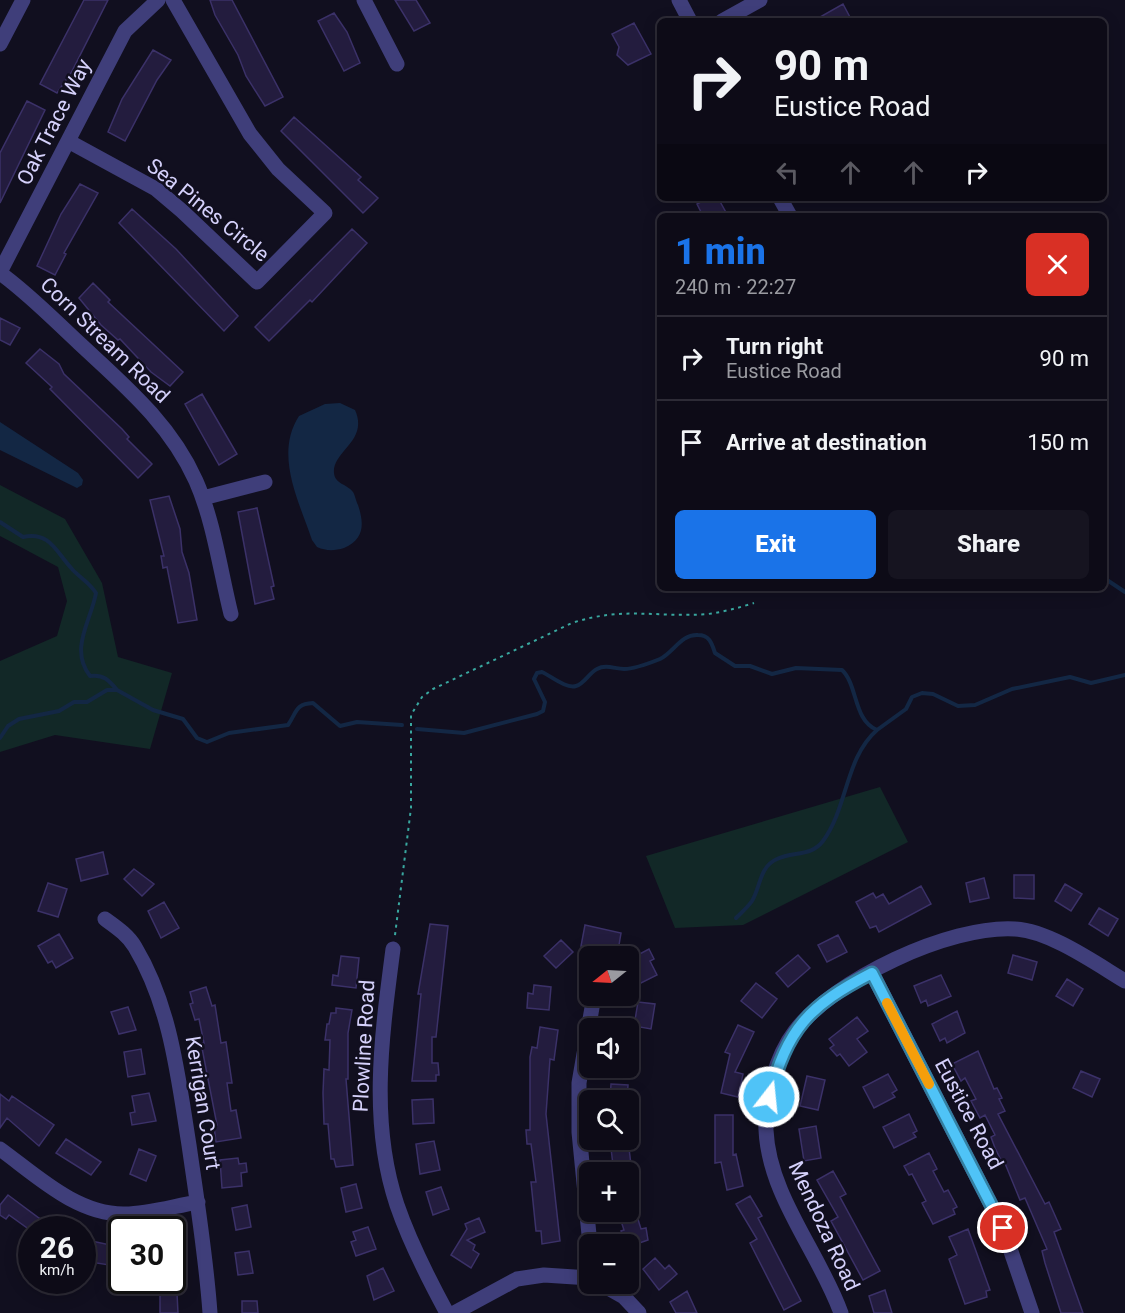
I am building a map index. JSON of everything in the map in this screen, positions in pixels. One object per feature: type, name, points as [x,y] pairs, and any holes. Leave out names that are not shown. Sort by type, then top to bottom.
[{"type":"street","points":[[2,34],[23,0]]},
{"type":"street","name":"Oak Trace Way","points":[[0,273],[125,31],[158,0]]},
{"type":"street","name":"Sea Pines Circle","points":[[68,141],[156,189],[257,282],[325,213],[278,169],[249,134],[173,0]]},
{"type":"street","points":[[364,0],[397,64]]},
{"type":"street","points":[[679,0],[688,18]]},
{"type":"street","points":[[727,18],[760,0]]},
{"type":"street","name":"Corn Stream Road","points":[[0,273],[34,298],[150,409],[183,457],[203,498],[231,614]]},
{"type":"street","points":[[203,498],[265,482]]},
{"type":"street","name":"Kerrigan Court","points":[[105,919],[126,934],[135,945],[151,976],[164,1014],[178,1073],[198,1202],[210,1313]]},
{"type":"street","name":"Mendoza Road","points":[[841,1313],[777,1181],[768,1153],[765,1128],[769,1097],[780,1059],[793,1033],[812,1011],[834,993],[900,957],[933,944],[982,932],[1016,929],[1059,944],[1125,981]]},
{"type":"street","name":"Plowline Road","points":[[393,950],[381,1050],[381,1131],[396,1203],[414,1251],[447,1313]]},
{"type":"street","name":"Eustice Road","points":[[872,973],[1003,1228],[1032,1313]]},
{"type":"street","points":[[592,1006],[579,1083],[579,1132],[592,1234]]},
{"type":"street","points":[[0,1149],[61,1192],[84,1206],[103,1212],[125,1214],[198,1202]]},
{"type":"street","points":[[454,1313],[517,1280],[544,1275],[579,1277]]},
{"type":"street","points":[[619,1294],[639,1313]]},
{"type":"path","points":[[393,950],[403,893],[411,808],[411,715],[422,697],[433,689],[572,623],[595,615],[649,612],[706,614],[754,603]]},
{"type":"green space","points":[[0,485],[65,519],[102,583],[118,657],[172,673],[150,749],[55,735],[0,752],[0,661],[57,636],[67,601],[58,567],[0,536]]},
{"type":"green space","points":[[880,787],[908,842],[743,925],[675,928],[646,856]]},
{"type":"water","points":[[340,403],[355,410],[358,421],[354,438],[338,458],[334,473],[339,482],[354,493],[362,524],[356,540],[344,548],[330,550],[317,547],[312,540],[291,478],[289,446],[292,431],[299,416],[325,404]]},
{"type":"water","points":[[0,422],[78,473],[83,480],[82,485],[77,488],[0,450]]},
{"type":"building","points":[[84,0],[108,0],[71,73],[57,93],[40,84]]},
{"type":"building","points":[[210,0],[232,0],[283,97],[265,106],[246,76],[238,55],[215,15]]},
{"type":"building","points":[[395,0],[416,0],[430,23],[414,31]]},
{"type":"building","points":[[843,4],[850,18],[818,18]]},
{"type":"building","points":[[334,13],[347,32],[360,63],[344,71],[318,21]]},
{"type":"building","points":[[634,23],[651,54],[628,65],[617,55],[619,47],[612,34]]},
{"type":"building","points":[[153,50],[171,60],[157,80],[125,141],[108,132],[122,99]]},
{"type":"building","points":[[27,101],[45,110],[0,203],[0,153]]},
{"type":"building","points":[[294,117],[361,177],[358,180],[378,198],[363,213],[281,131]]},
{"type":"building","points":[[80,184],[98,193],[64,253],[66,254],[55,275],[37,266],[61,214]]},
{"type":"building","points":[[702,201],[720,201],[726,213],[702,213],[697,204]]},
{"type":"building","points":[[132,209],[176,249],[238,316],[224,331],[119,223]]},
{"type":"building","points":[[352,229],[367,243],[312,302],[310,300],[269,341],[255,327]]},
{"type":"building","points":[[93,283],[110,300],[108,302],[183,372],[170,386],[151,372],[120,339],[118,340],[101,325],[79,298]]},
{"type":"building","points":[[0,318],[20,328],[10,345],[0,340]]},
{"type":"building","points":[[40,349],[59,364],[64,374],[122,429],[129,437],[127,439],[152,464],[138,478],[50,389],[52,387],[26,363]]},
{"type":"building","points":[[202,394],[237,454],[219,465],[185,404]]},
{"type":"building","points":[[169,496],[180,529],[182,552],[189,573],[197,620],[178,623],[167,567],[163,568],[161,556],[164,556],[150,500]]},
{"type":"building","points":[[257,508],[274,586],[271,587],[274,599],[255,604],[238,512]]},
{"type":"building","points":[[103,852],[108,874],[81,881],[76,859]]},
{"type":"building","points":[[134,869],[154,884],[142,896],[124,879]]},
{"type":"building","points":[[1014,875],[1034,875],[1034,899],[1014,898]]},
{"type":"building","points":[[984,878],[989,898],[970,902],[966,883]]},
{"type":"building","points":[[48,883],[67,889],[58,917],[38,911]]},
{"type":"building","points":[[1065,884],[1082,894],[1071,911],[1055,901]]},
{"type":"building","points":[[921,886],[931,904],[879,932],[876,926],[870,928],[856,902],[873,893],[876,898],[883,894],[889,904]]},
{"type":"building","points":[[164,902],[179,928],[161,938],[148,911]]},
{"type":"building","points":[[1099,908],[1118,919],[1108,936],[1089,924]]},
{"type":"building","points":[[430,924],[448,926],[436,1037],[432,1037],[432,1063],[438,1063],[439,1075],[436,1075],[436,1081],[412,1081],[421,994],[418,994]]},
{"type":"building","points":[[585,925],[621,933],[619,946],[581,946]]},
{"type":"building","points":[[59,934],[73,958],[56,968],[52,961],[48,963],[38,946]]},
{"type":"building","points":[[838,935],[847,952],[827,962],[818,945]]},
{"type":"building","points":[[561,940],[573,952],[556,968],[544,956]]},
{"type":"building","points":[[649,949],[654,959],[650,961],[657,975],[639,984],[639,954]]},
{"type":"building","points":[[798,955],[810,968],[788,987],[776,973]]},
{"type":"building","points":[[1013,955],[1037,962],[1032,980],[1008,973]]},
{"type":"building","points":[[341,956],[359,958],[356,988],[332,985],[333,975],[338,976]]},
{"type":"building","points":[[941,975],[951,996],[928,1006],[926,1000],[921,1003],[914,986]]},
{"type":"building","points":[[1067,979],[1083,989],[1073,1006],[1056,996]]},
{"type":"building","points":[[756,983],[777,999],[762,1018],[741,1001]]},
{"type":"building","points":[[534,985],[551,987],[549,1010],[527,1008],[528,993],[533,994]]},
{"type":"building","points":[[206,987],[212,1006],[215,1005],[221,1043],[226,1042],[232,1083],[227,1083],[231,1111],[236,1110],[241,1138],[216,1142],[214,1126],[217,1125],[201,1043],[204,1043],[199,1019],[195,1020],[190,1004],[193,1003],[190,992]]},
{"type":"building","points":[[639,1002],[655,1004],[651,1029],[639,1027],[639,1018],[635,1018]]},
{"type":"building","points":[[128,1007],[136,1030],[119,1034],[111,1012]]},
{"type":"building","points":[[336,1008],[352,1010],[348,1033],[348,1079],[346,1079],[353,1165],[336,1167],[334,1159],[331,1159],[328,1124],[324,1124],[323,1093],[324,1069],[329,1070],[330,1040],[325,1040],[327,1024],[329,1024],[331,1013],[336,1013]]},
{"type":"building","points":[[957,1011],[965,1033],[947,1043],[945,1038],[940,1041],[932,1024]]},
{"type":"building","points":[[857,1017],[868,1031],[857,1039],[867,1052],[849,1066],[840,1054],[837,1056],[830,1048],[834,1045],[829,1039]]},
{"type":"building","points":[[738,1025],[754,1032],[735,1072],[743,1074],[738,1097],[721,1093],[730,1054],[725,1052]]},
{"type":"building","points":[[540,1027],[558,1030],[554,1060],[550,1059],[546,1114],[560,1241],[542,1244],[541,1231],[536,1231],[531,1182],[536,1182],[531,1144],[527,1144],[526,1130],[530,1130],[530,1057],[532,1047],[537,1048]]},
{"type":"building","points":[[141,1049],[145,1074],[128,1077],[124,1052]]},
{"type":"building","points":[[978,1051],[994,1089],[997,1088],[1002,1098],[999,1099],[1005,1111],[998,1114],[1045,1204],[1049,1202],[1061,1229],[1054,1232],[1083,1313],[1061,1313],[1042,1251],[1047,1249],[1025,1198],[1020,1200],[1004,1161],[1002,1162],[995,1148],[991,1137],[995,1135],[985,1115],[980,1118],[971,1101],[976,1099],[965,1078],[961,1081],[952,1064]]},
{"type":"building","points":[[1081,1071],[1100,1079],[1092,1097],[1073,1088]]},
{"type":"building","points":[[888,1074],[897,1090],[892,1093],[895,1097],[874,1108],[863,1087]]},
{"type":"building","points":[[807,1076],[825,1080],[818,1110],[800,1106]]},
{"type":"building","points":[[611,1084],[628,1085],[628,1090],[611,1090]]},
{"type":"building","points":[[149,1093],[156,1121],[132,1125],[130,1113],[135,1112],[132,1096]]},
{"type":"building","points":[[0,1094],[9,1101],[12,1096],[54,1125],[39,1146],[7,1118],[0,1128]]},
{"type":"building","points":[[433,1099],[434,1123],[413,1124],[412,1100]]},
{"type":"building","points":[[909,1114],[917,1131],[913,1133],[916,1137],[894,1148],[883,1127]]},
{"type":"building","points":[[715,1115],[733,1115],[733,1155],[736,1154],[743,1186],[727,1190],[721,1162],[715,1163]]},
{"type":"building","points":[[816,1126],[821,1158],[804,1161],[799,1129]]},
{"type":"building","points":[[66,1139],[101,1162],[91,1175],[56,1153]]},
{"type":"building","points":[[434,1141],[440,1170],[420,1174],[416,1144]]},
{"type":"building","points":[[139,1149],[156,1156],[146,1181],[130,1174]]},
{"type":"building","points":[[611,1150],[629,1150],[631,1162],[613,1162]]},
{"type":"building","points":[[929,1153],[937,1169],[933,1171],[944,1192],[948,1190],[957,1207],[953,1209],[955,1214],[933,1224],[922,1203],[926,1201],[912,1174],[909,1175],[904,1166]]},
{"type":"building","points":[[238,1158],[239,1164],[246,1163],[247,1172],[241,1173],[242,1186],[222,1188],[220,1160]]},
{"type":"building","points":[[833,1171],[846,1194],[840,1197],[880,1271],[863,1280],[831,1221],[838,1217],[817,1180]]},
{"type":"building","points":[[356,1184],[362,1208],[346,1212],[341,1188]]},
{"type":"building","points":[[441,1187],[449,1209],[433,1215],[426,1192]]},
{"type":"building","points":[[8,1195],[36,1216],[18,1216],[18,1221],[9,1215],[6,1219],[0,1215],[0,1205]]},
{"type":"building","points":[[750,1196],[762,1216],[758,1218],[801,1301],[784,1310],[750,1243],[757,1239],[736,1204]]},
{"type":"building","points":[[247,1205],[251,1227],[236,1230],[232,1208]]},
{"type":"building","points":[[479,1218],[485,1232],[467,1240],[475,1245],[473,1250],[479,1254],[471,1268],[451,1255],[467,1229],[465,1224]]},
{"type":"building","points":[[621,1222],[639,1222],[641,1229],[646,1228],[648,1240],[639,1243],[639,1234],[622,1234],[621,1231],[624,1230]]},
{"type":"building","points":[[368,1227],[376,1249],[356,1256],[351,1242],[356,1240],[353,1232]]},
{"type":"building","points":[[968,1229],[990,1290],[986,1291],[987,1297],[965,1304],[949,1259],[957,1255],[949,1237]]},
{"type":"building","points":[[96,1242],[108,1244],[108,1265],[96,1263]]},
{"type":"building","points":[[249,1251],[253,1273],[238,1275],[235,1253]]},
{"type":"building","points":[[655,1258],[665,1269],[669,1265],[677,1274],[659,1290],[643,1269]]},
{"type":"building","points":[[383,1268],[394,1291],[374,1300],[367,1276]]},
{"type":"building","points":[[885,1290],[892,1313],[874,1313],[869,1296]]},
{"type":"building","points":[[687,1291],[697,1313],[676,1313],[670,1302]]},
{"type":"building","points":[[160,1294],[177,1294],[178,1313],[160,1313]]},
{"type":"building","points":[[242,1301],[257,1301],[258,1313],[242,1313]]},
{"type":"waterway","points":[[0,522],[23,537],[40,537],[52,544],[72,569],[96,593],[83,635],[81,656],[90,676],[105,678],[117,690]]},
{"type":"waterway","points":[[1107,580],[1125,592]]},
{"type":"waterway","points":[[417,729],[464,733],[537,714],[543,711],[545,702],[534,679],[537,673],[542,672],[563,684],[576,686],[600,668],[628,669],[660,659],[682,640],[692,635],[702,635],[708,638],[715,653],[735,666],[750,666],[772,674],[796,668],[842,670],[851,684],[864,719],[877,730],[906,709],[912,697],[922,693],[933,694],[958,706],[975,705],[1012,689],[1070,677],[1091,683],[1125,675]]},
{"type":"waterway","points":[[0,738],[8,726],[19,719],[59,711],[74,702],[87,702],[107,690],[117,690],[153,710],[183,719],[197,738],[207,742],[229,733],[288,725],[300,707],[313,703],[340,726],[357,722],[402,725]]},
{"type":"waterway","points":[[736,918],[752,901],[764,872],[771,862],[807,852],[823,841],[837,813],[852,768],[867,741],[877,730]]},
{"type":"slow traffic","points":[[887,1003],[929,1084]]},
{"type":"route","points":[[769,1097],[780,1059],[793,1033],[812,1011],[834,993],[872,973],[1003,1228]]}]
